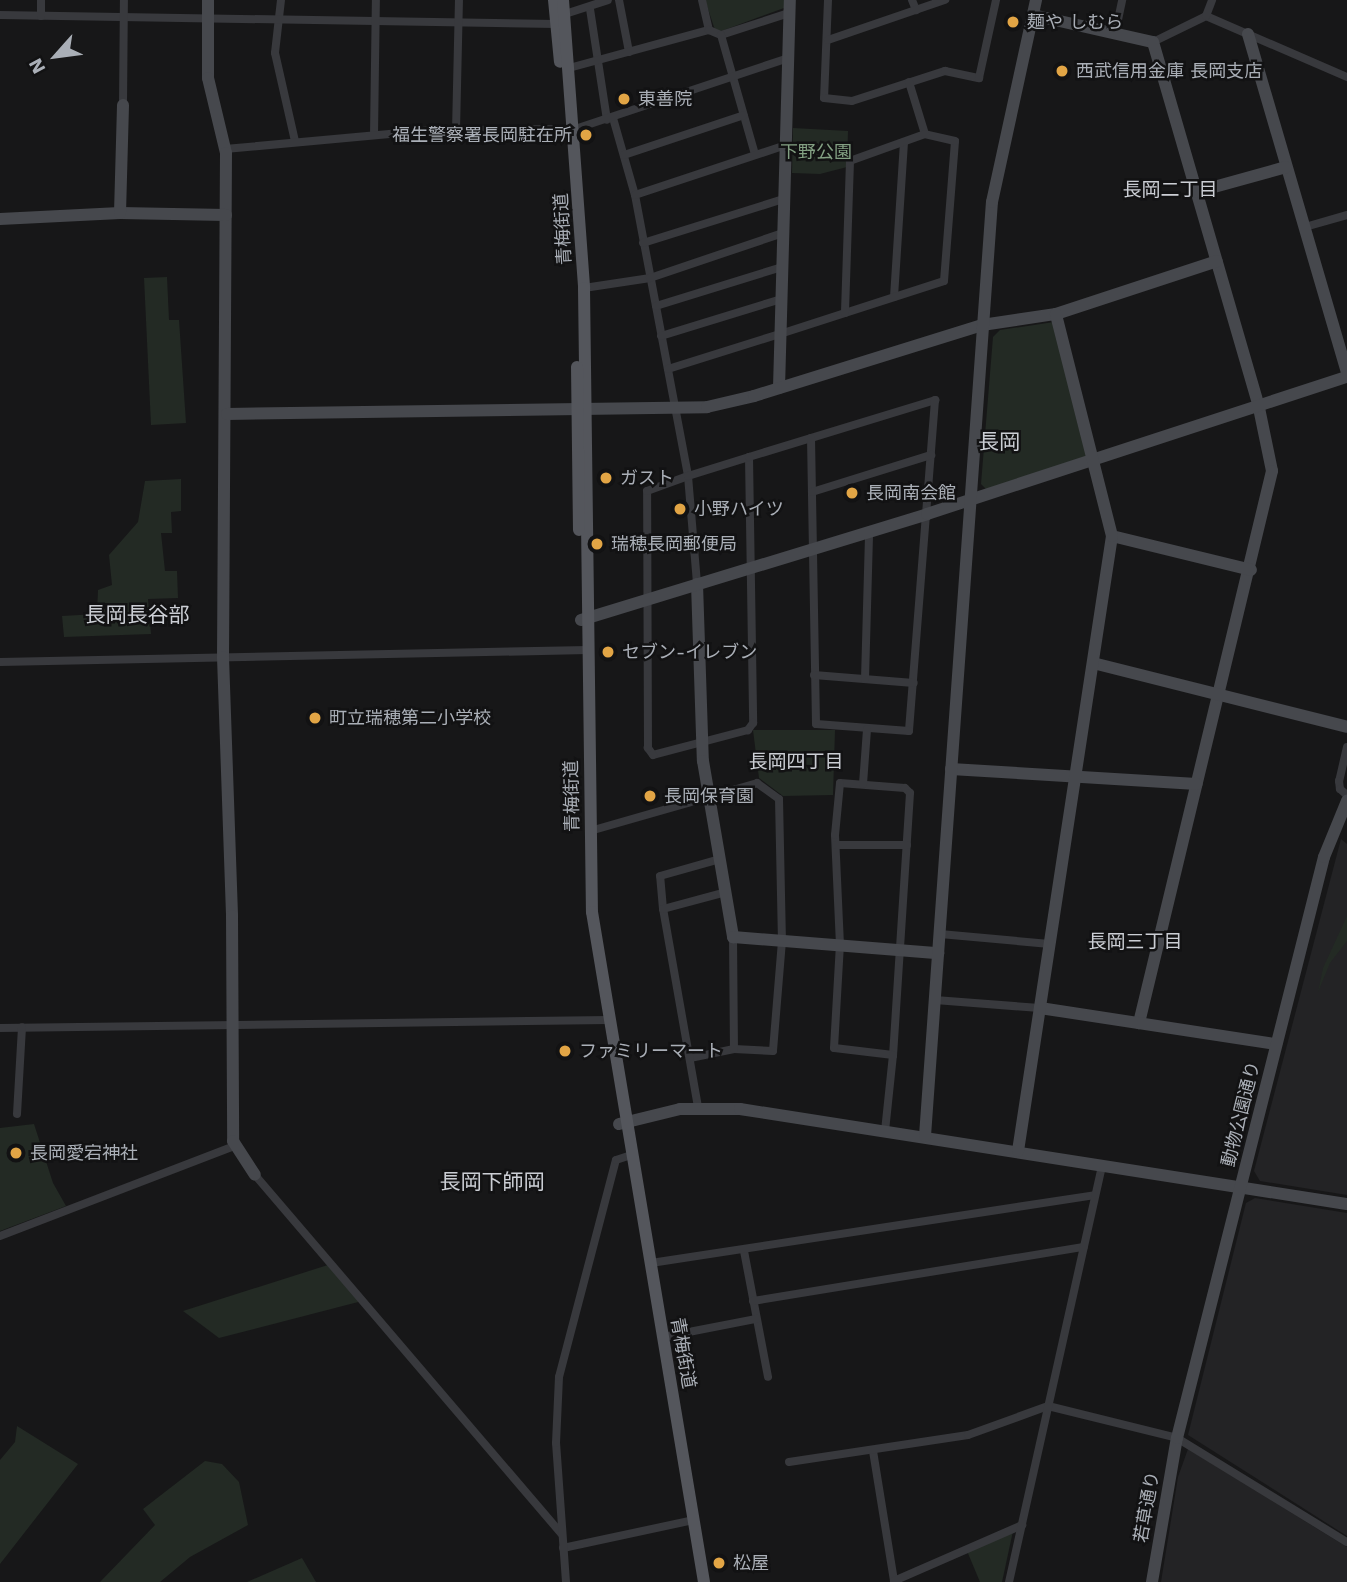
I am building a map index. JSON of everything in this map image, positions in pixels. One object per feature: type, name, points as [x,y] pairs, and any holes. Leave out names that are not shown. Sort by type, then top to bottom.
[{"type":"main road","name":"青梅街道","points":[[554,0],[561,19],[569,68],[582,411],[587,923],[690,1521],[704,1582]]},
{"type":"main road","name":"青梅街道","points":[[563,0],[561,19],[584,288],[582,411]]},
{"type":"main road","name":"青梅街道","points":[[585,650],[592,912],[605,1021]]},
{"type":"main road","name":"青梅街道","points":[[628,1155],[651,1263],[663,1337],[690,1521],[696,1582]]},
{"type":"street","points":[[41,0],[41,16]]},
{"type":"street","points":[[120,213],[124,0]]},
{"type":"street","points":[[208,0],[208,78],[225,149],[227,414],[223,657],[234,1146],[255,1175],[562,1534]]},
{"type":"street","points":[[281,0],[275,53],[295,141]]},
{"type":"street","points":[[374,135],[376,0]]},
{"type":"street","points":[[456,131],[459,0]]},
{"type":"street","points":[[0,15],[459,23],[561,19],[608,0]]},
{"type":"street","points":[[619,0],[629,52]]},
{"type":"street","points":[[702,0],[709,30]]},
{"type":"street","points":[[828,0],[824,98],[852,101],[945,71],[979,78],[996,0]]},
{"type":"street","points":[[912,0],[916,10]]},
{"type":"street","points":[[828,40],[945,0]]},
{"type":"street","points":[[925,1136],[992,202],[1036,0]]},
{"type":"street","points":[[1115,34],[1122,0]]},
{"type":"street","points":[[1033,15],[1153,42],[1206,16],[1212,0]]},
{"type":"street","points":[[569,68],[709,30],[721,35],[789,6],[779,388]]},
{"type":"street","points":[[590,9],[596,61],[610,119],[635,195],[688,476],[697,584],[702,742],[733,937],[734,1049]]},
{"type":"street","points":[[1206,16],[1347,77]]},
{"type":"street","points":[[585,619],[1259,408],[1347,374],[1248,34]]},
{"type":"street","points":[[721,35],[755,155]]},
{"type":"street","points":[[1139,1023],[1251,570],[1272,471],[1259,408],[1153,42]]},
{"type":"street","points":[[225,149],[374,135],[571,129],[610,119],[732,74],[789,58]]},
{"type":"street","points":[[909,82],[925,134]]},
{"type":"street","points":[[624,155],[744,116]]},
{"type":"street","points":[[668,369],[780,334],[845,313],[894,297],[944,281],[957,144],[925,134],[849,164],[845,313]]},
{"type":"street","points":[[894,297],[904,142]]},
{"type":"street","points":[[635,195],[786,145]]},
{"type":"street","points":[[1196,192],[1286,167]]},
{"type":"street","points":[[643,243],[783,199]]},
{"type":"street","points":[[0,219],[120,213],[226,215]]},
{"type":"street","points":[[1305,227],[1347,215]]},
{"type":"street","points":[[584,288],[650,278],[783,233]]},
{"type":"street","points":[[227,414],[582,411],[675,409],[722,404],[982,325],[1056,314],[1217,261]]},
{"type":"street","points":[[656,306],[782,267]]},
{"type":"street","points":[[661,336],[781,299]]},
{"type":"street","points":[[1018,1151],[1112,536],[1056,314]]},
{"type":"street","points":[[749,457],[753,723],[748,730],[650,753],[646,494],[688,476],[749,457],[810,438],[935,400],[909,731],[816,724],[810,438]]},
{"type":"street","points":[[812,492],[931,455]]},
{"type":"street","points":[[865,679],[869,532]]},
{"type":"street","points":[[1112,536],[1251,570]]},
{"type":"street","points":[[0,662],[585,650]]},
{"type":"street","points":[[1093,663],[1347,727]]},
{"type":"street","points":[[814,675],[914,683]]},
{"type":"street","points":[[863,784],[867,729]]},
{"type":"street","points":[[1347,747],[1339,780],[1340,789],[1347,795]]},
{"type":"street","points":[[951,769],[1197,784]]},
{"type":"street","points":[[590,831],[757,783],[779,799],[782,941],[773,1051],[734,1049],[690,1058]]},
{"type":"street","points":[[885,1131],[893,1055],[897,950],[907,845],[909,789],[840,783],[836,788],[840,945],[834,1050],[893,1055]]},
{"type":"street","name":"動物公園通り","points":[[1177,1438],[1324,858],[1347,801]]},
{"type":"street","points":[[836,845],[907,845]]},
{"type":"street","points":[[698,1107],[663,909],[660,876],[720,859]]},
{"type":"street","points":[[663,909],[726,892]]},
{"type":"street","points":[[940,934],[1049,944]]},
{"type":"street","points":[[733,937],[938,953]]},
{"type":"street","points":[[935,1000],[1040,1007],[1276,1044]]},
{"type":"street","points":[[0,1027],[605,1021]]},
{"type":"street","points":[[17,1114],[22,1027]]},
{"type":"street","points":[[622,1123],[698,1107],[740,1109],[1347,1204]]},
{"type":"street","points":[[0,1236],[234,1146]]},
{"type":"street","points":[[566,1582],[556,1443],[559,1377],[616,1160],[628,1155]]},
{"type":"street","points":[[1009,1582],[1102,1164]]},
{"type":"street","points":[[651,1263],[744,1251],[1095,1195]]},
{"type":"street","points":[[753,1301],[1084,1247]]},
{"type":"street","points":[[744,1251],[768,1377]]},
{"type":"street","points":[[663,1337],[756,1319]]},
{"type":"street","points":[[789,1462],[968,1436],[1048,1406],[1177,1438],[1347,1542]]},
{"type":"street","name":"若草通り","points":[[1153,1582],[1177,1438]]},
{"type":"street","points":[[873,1451],[894,1581],[1022,1525]]},
{"type":"street","points":[[563,1548],[690,1521]]},
{"type":"shaded area","points":[[1341,839],[1347,844],[1347,1195],[1260,1181],[1254,1171]]},
{"type":"shaded area","points":[[1255,1198],[1347,1213],[1347,1536],[1188,1435],[1246,1203]]},
{"type":"shaded area","points":[[1188,1449],[1347,1547],[1347,1582],[1161,1582],[1178,1477]]},
{"type":"green space","points":[[705,0],[784,0],[784,8],[716,33]]},
{"type":"green space","name":"下野公園","points":[[793,128],[848,131],[847,167],[820,174],[792,173]]},
{"type":"green space","points":[[167,277],[169,320],[179,320],[186,423],[151,425],[144,278]]},
{"type":"green space","points":[[1054,322],[1087,453],[1084,460],[986,489],[981,484],[993,337],[1000,330]]},
{"type":"green space","points":[[181,479],[181,511],[171,512],[172,533],[161,533],[165,571],[177,571],[178,598],[148,599],[151,634],[64,637],[62,616],[97,614],[98,590],[112,585],[109,555],[138,522],[145,481]]},
{"type":"green space","points":[[753,730],[835,730],[833,795],[783,796],[759,778]]},
{"type":"green space","points":[[1347,916],[1347,941],[1330,963],[1318,992],[1323,968]]},
{"type":"green space","points":[[34,1124],[53,1183],[66,1206],[0,1231],[0,1128]]},
{"type":"green space","points":[[331,1264],[362,1301],[219,1338],[183,1311]]},
{"type":"green space","points":[[17,1426],[78,1464],[0,1564],[0,1460],[15,1442]]},
{"type":"green space","points":[[205,1461],[222,1464],[239,1482],[248,1525],[190,1557],[160,1582],[100,1582],[155,1525],[143,1509]]},
{"type":"green space","points":[[1013,1531],[1002,1582],[980,1582],[967,1551]]},
{"type":"green space","points":[[302,1558],[316,1582],[247,1582]]},
{"type":"place","name":"麺や しむら","points":[[1013,22]]},
{"type":"place","name":"西武信用金庫 長岡支店","points":[[1062,71]]},
{"type":"place","name":"東善院","points":[[624,99]]},
{"type":"place","name":"福生警察署長岡駐在所","points":[[586,135]]},
{"type":"place","name":"ガスト","points":[[606,478]]},
{"type":"place","name":"長岡南会館","points":[[852,493]]},
{"type":"place","name":"小野ハイツ","points":[[680,509]]},
{"type":"place","name":"瑞穂長岡郵便局","points":[[597,544]]},
{"type":"place","name":"セブン-イレブン","points":[[608,652]]},
{"type":"place","name":"町立瑞穂第二小学校","points":[[315,718]]},
{"type":"place","name":"長岡保育園","points":[[650,796]]},
{"type":"place","name":"ファミリーマート","points":[[565,1051]]},
{"type":"place","name":"長岡愛宕神社","points":[[16,1153]]},
{"type":"place","name":"松屋","points":[[719,1563]]},
{"type":"district","name":"長岡二丁目","points":[[1170,190]]},
{"type":"district","name":"長岡","points":[[999,442]]},
{"type":"district","name":"長岡長谷部","points":[[137,615]]},
{"type":"district","name":"長岡四丁目","points":[[796,762]]},
{"type":"district","name":"長岡三丁目","points":[[1135,942]]},
{"type":"district","name":"長岡下師岡","points":[[492,1182]]}]
